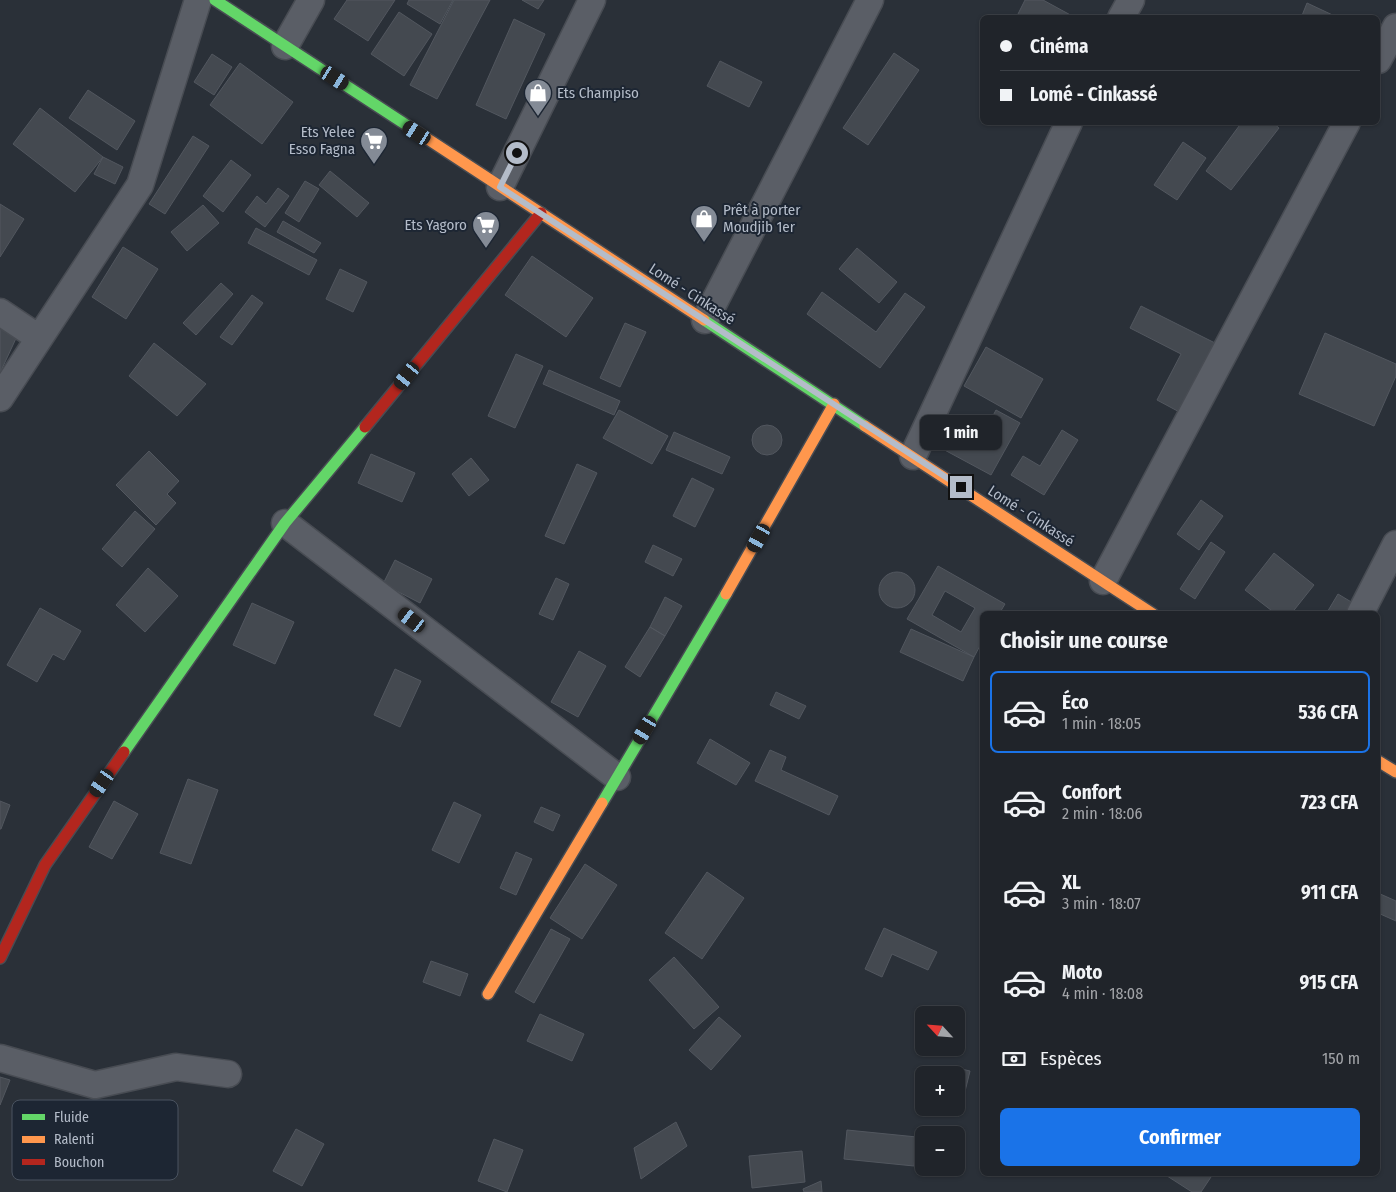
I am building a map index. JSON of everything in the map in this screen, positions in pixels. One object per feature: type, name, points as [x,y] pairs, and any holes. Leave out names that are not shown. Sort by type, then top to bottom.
[{"type":"main road","name":"Lomé - Cinkassé","points":[[215,0],[1148,611]]},
{"type":"main road","points":[[0,958],[45,864],[285,523],[541,213]]},
{"type":"main road","points":[[488,994],[596,816],[617,777],[730,588],[834,404]]},
{"type":"main road","points":[[1380,761],[1396,772]]},
{"type":"street","points":[[0,398],[140,185],[198,0]]},
{"type":"street","points":[[285,46],[311,0]]},
{"type":"street","points":[[500,187],[592,0]]},
{"type":"street","points":[[704,320],[870,0]]},
{"type":"street","points":[[1123,15],[1131,0]]},
{"type":"street","points":[[1380,56],[1396,27]]},
{"type":"street","points":[[913,456],[1068,125]]},
{"type":"street","points":[[1103,581],[1345,125]]},
{"type":"street","points":[[0,312],[39,338]]},
{"type":"street","points":[[285,523],[617,777]]},
{"type":"street","points":[[1362,611],[1396,544]]},
{"type":"street","points":[[0,1058],[95,1084],[176,1067],[228,1074]]},
{"type":"building","points":[[347,0],[395,0],[368,41],[334,19]]},
{"type":"building","points":[[409,0],[453,0],[440,24],[407,4]]},
{"type":"building","points":[[454,0],[490,0],[437,99],[410,85]]},
{"type":"building","points":[[522,0],[544,0],[538,9]]},
{"type":"building","points":[[1025,0],[1043,0],[1070,15],[1018,15]]},
{"type":"building","points":[[1307,3],[1333,15],[1302,15]]},
{"type":"building","points":[[399,12],[432,34],[404,76],[371,54]]},
{"type":"building","points":[[514,19],[545,34],[506,119],[476,105]]},
{"type":"building","points":[[894,53],[919,70],[868,145],[843,128]]},
{"type":"building","points":[[212,54],[232,67],[214,95],[194,82]]},
{"type":"building","points":[[720,61],[762,82],[749,107],[707,86]]},
{"type":"building","points":[[240,63],[293,102],[262,144],[210,105]]},
{"type":"building","points":[[88,90],[135,121],[117,150],[69,118]]},
{"type":"building","points":[[40,108],[103,157],[75,192],[13,144]]},
{"type":"building","points":[[1240,125],[1276,125],[1279,128],[1231,190],[1206,171]]},
{"type":"building","points":[[193,136],[209,146],[165,214],[149,204]]},
{"type":"building","points":[[1183,142],[1206,158],[1177,200],[1154,185]]},
{"type":"building","points":[[103,157],[123,167],[115,184],[94,174]]},
{"type":"building","points":[[231,160],[251,175],[223,212],[203,196]]},
{"type":"building","points":[[330,171],[369,203],[357,217],[319,185]]},
{"type":"building","points":[[305,181],[319,189],[299,222],[285,213]]},
{"type":"building","points":[[278,188],[289,196],[265,227],[245,212],[257,196],[266,204]]},
{"type":"building","points":[[0,204],[24,219],[0,257]]},
{"type":"building","points":[[203,205],[219,223],[187,251],[171,232]]},
{"type":"building","points":[[283,221],[321,243],[314,253],[277,232]]},
{"type":"building","points":[[256,228],[317,260],[309,275],[248,243]]},
{"type":"building","points":[[123,247],[158,269],[126,319],[92,297]]},
{"type":"building","points":[[857,248],[897,282],[879,303],[839,269]]},
{"type":"building","points":[[532,256],[593,298],[566,337],[505,295]]},
{"type":"building","points":[[340,269],[367,282],[353,312],[326,299]]},
{"type":"building","points":[[221,283],[233,294],[196,335],[183,323]]},
{"type":"building","points":[[822,292],[876,332],[905,293],[925,307],[880,368],[807,314]]},
{"type":"building","points":[[252,295],[263,303],[232,345],[220,337]]},
{"type":"building","points":[[1141,306],[1221,346],[1185,415],[1157,400],[1181,354],[1130,328]]},
{"type":"building","points":[[625,323],[646,332],[620,387],[600,378]]},
{"type":"building","points":[[0,326],[18,334],[0,373]]},
{"type":"building","points":[[1325,333],[1396,364],[1396,376],[1374,426],[1299,394]]},
{"type":"building","points":[[154,343],[206,384],[177,416],[129,376]]},
{"type":"building","points":[[986,347],[1043,379],[1021,418],[964,386]]},
{"type":"building","points":[[516,354],[543,366],[515,428],[488,416]]},
{"type":"building","points":[[549,370],[620,401],[614,415],[543,384]]},
{"type":"building","points":[[619,410],[668,436],[652,464],[603,438]]},
{"type":"building","points":[[996,410],[1020,423],[991,475],[939,447],[948,429],[978,444]]},
{"type":"building","points":[[767,425],[777,430],[782,440],[777,450],[767,455],[757,450],[752,440],[757,430]]},
{"type":"building","points":[[1062,430],[1078,440],[1044,495],[1011,475],[1023,456],[1040,466]]},
{"type":"building","points":[[674,432],[730,457],[722,474],[666,450]]},
{"type":"building","points":[[149,451],[179,481],[167,494],[176,503],[156,525],[116,485]]},
{"type":"building","points":[[371,454],[415,473],[402,502],[358,483]]},
{"type":"building","points":[[471,458],[489,480],[469,496],[452,474]]},
{"type":"building","points":[[577,464],[597,473],[564,544],[545,536]]},
{"type":"building","points":[[692,478],[714,489],[695,527],[673,516]]},
{"type":"building","points":[[1201,500],[1223,516],[1199,550],[1177,534]]},
{"type":"building","points":[[135,511],[155,529],[122,567],[102,549]]},
{"type":"building","points":[[1211,542],[1225,552],[1195,599],[1180,589]]},
{"type":"building","points":[[653,545],[682,559],[673,576],[645,562]]},
{"type":"building","points":[[1274,553],[1314,585],[1293,611],[1272,611],[1245,590]]},
{"type":"building","points":[[395,560],[432,579],[420,603],[383,584]]},
{"type":"building","points":[[938,566],[1005,604],[1001,611],[980,611],[980,646],[974,657],[907,619]],"holes":[[[945,591],[975,608],[961,632],[932,615]]]},
{"type":"building","points":[[148,568],[178,596],[145,632],[116,605]]},
{"type":"building","points":[[897,572],[909,578],[915,590],[909,602],[897,608],[885,602],[879,590],[885,578]]},
{"type":"building","points":[[556,578],[569,584],[553,620],[539,614]]},
{"type":"building","points":[[1338,594],[1353,603],[1348,611],[1328,611]]},
{"type":"building","points":[[665,597],[682,606],[665,636],[650,627]]},
{"type":"building","points":[[252,603],[294,622],[275,664],[233,645]]},
{"type":"building","points":[[40,608],[81,631],[64,660],[53,654],[37,682],[7,665]]},
{"type":"building","points":[[650,627],[665,636],[640,677],[625,667]]},
{"type":"building","points":[[911,629],[974,657],[963,681],[900,652]]},
{"type":"building","points":[[579,651],[606,666],[578,717],[551,702]]},
{"type":"building","points":[[395,669],[421,681],[400,727],[374,715]]},
{"type":"building","points":[[776,692],[806,706],[799,719],[770,705]]},
{"type":"building","points":[[710,739],[750,763],[736,785],[697,763]]},
{"type":"building","points":[[770,750],[786,757],[781,770],[838,796],[829,815],[755,781]]},
{"type":"building","points":[[188,779],[218,790],[191,864],[160,853]]},
{"type":"building","points":[[0,801],[10,805],[1,829],[0,829]]},
{"type":"building","points":[[114,801],[138,814],[112,859],[89,847]]},
{"type":"building","points":[[454,802],[481,815],[459,863],[432,850]]},
{"type":"building","points":[[541,807],[560,815],[553,831],[534,822]]},
{"type":"building","points":[[516,852],[532,859],[516,895],[500,888]]},
{"type":"building","points":[[585,864],[617,885],[582,939],[550,918]]},
{"type":"building","points":[[707,872],[744,898],[702,959],[665,933]]},
{"type":"building","points":[[1380,894],[1396,901],[1396,921],[1380,914]]},
{"type":"building","points":[[884,928],[937,952],[928,970],[892,954],[882,977],[865,969]]},
{"type":"building","points":[[551,929],[570,939],[534,1003],[515,992]]},
{"type":"building","points":[[674,957],[719,1007],[694,1029],[649,980]]},
{"type":"building","points":[[431,961],[468,974],[460,996],[423,982]]},
{"type":"building","points":[[540,1014],[584,1034],[572,1061],[527,1041]]},
{"type":"building","points":[[719,1017],[741,1036],[711,1070],[689,1050]]},
{"type":"building","points":[[965,1070],[970,1071],[965,1091]]},
{"type":"building","points":[[0,1077],[10,1080],[0,1105]]},
{"type":"building","points":[[676,1122],[687,1146],[641,1179],[634,1148]]},
{"type":"building","points":[[296,1129],[324,1144],[302,1186],[273,1171]]},
{"type":"building","points":[[847,1130],[915,1137],[914,1166],[844,1159]]},
{"type":"building","points":[[494,1139],[523,1150],[507,1192],[478,1181]]},
{"type":"building","points":[[802,1151],[805,1182],[752,1188],[749,1156]]},
{"type":"building","points":[[1167,1176],[1212,1176],[1201,1192],[1192,1192]]},
{"type":"building","points":[[821,1181],[822,1192],[804,1192],[803,1189]]},
{"type":"traffic: fast","points":[[215,0],[411,128]]},
{"type":"traffic: fast","points":[[704,320],[865,426]]},
{"type":"traffic: fast","points":[[124,752],[285,523],[365,427]]},
{"type":"traffic: fast","points":[[602,803],[726,594]]},
{"type":"traffic: slow","points":[[411,128],[704,320]]},
{"type":"traffic: slow","points":[[726,594],[834,404]]},
{"type":"traffic: slow","points":[[865,426],[1148,611]]},
{"type":"traffic: slow","points":[[1380,762],[1396,772]]},
{"type":"traffic: slow","points":[[488,994],[602,803]]},
{"type":"traffic: jam","points":[[365,427],[541,213]]},
{"type":"traffic: jam","points":[[0,958],[45,865],[124,752]]},
{"type":"place","name":"Ets Champiso","points":[[538,117]]},
{"type":"place","name":"Ets Yelee Esso Fagna","points":[[374,165]]},
{"type":"place","name":"Prêt à porter Moudjib 1er","points":[[704,243]]},
{"type":"place","name":"Ets Yagoro","points":[[486,249]]},
{"type":"route","points":[[517,153],[500,187],[961,487]]}]
